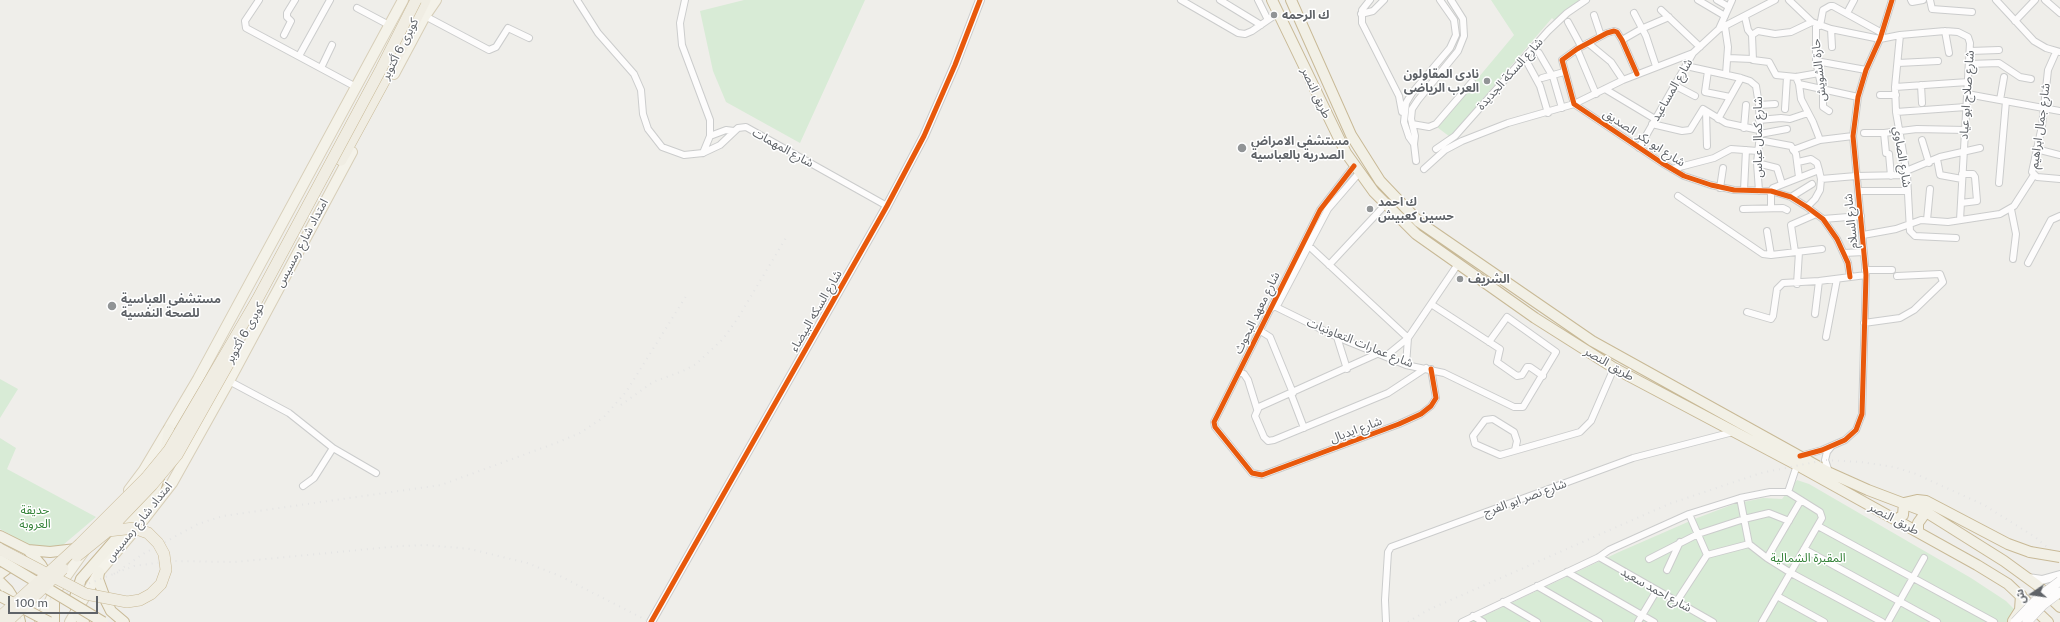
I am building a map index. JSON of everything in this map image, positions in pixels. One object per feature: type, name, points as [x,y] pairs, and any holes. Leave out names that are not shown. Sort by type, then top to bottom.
[{"type":"highway","name":"كوبرى 6 أكتوبر","points":[[0,617],[80,544],[146,478],[169,450],[257,300],[378,76],[416,0]]},
{"type":"highway","name":"كوبرى 6 أكتوبر","points":[[7,622],[84,550],[108,531],[152,485],[177,455],[388,74],[425,0]]},
{"type":"highway","name":"طريق النصر","points":[[1272,0],[1332,126],[1357,170],[1385,205],[1416,234],[1574,344],[1614,368],[1733,432],[1926,512],[1984,547],[2027,578],[2060,607]]},
{"type":"highway","name":"طريق النصر","points":[[1291,0],[1351,135],[1380,181],[1405,210],[1436,234],[1592,341],[1798,460],[1896,520],[2008,584],[2048,622]]},
{"type":"highway","points":[[84,622],[76,611],[75,594],[81,579],[154,493],[163,465],[169,429]]},
{"type":"highway","points":[[1896,520],[1903,515],[1904,503],[1917,500],[1930,502],[2008,544],[2030,552],[2060,557]]},
{"type":"highway","points":[[1918,532],[1918,523],[1926,512]]},
{"type":"highway","points":[[0,549],[86,594],[127,602],[140,600],[151,594],[161,584],[166,568],[164,554],[158,542],[148,533],[134,528],[108,531]]},
{"type":"highway","points":[[0,536],[23,548],[41,564],[51,582],[54,593],[54,622]]},
{"type":"highway","points":[[23,548],[50,552],[86,547]]},
{"type":"highway","points":[[0,574],[14,561],[23,548]]},
{"type":"highway","points":[[0,560],[103,622]]},
{"type":"highway","points":[[0,567],[93,622]]},
{"type":"highway","points":[[99,572],[100,586],[117,621]]},
{"type":"highway","points":[[0,582],[8,590],[15,602],[20,622]]},
{"type":"highway","points":[[2021,595],[2020,610],[2013,621],[2026,622]]},
{"type":"highway","points":[[0,596],[49,622]]},
{"type":"main road","points":[[40,622],[54,593],[107,518],[144,470],[169,429],[296,200],[403,0]]},
{"type":"main road","name":"امتداد شارع رمسيس","points":[[70,622],[99,572],[172,483],[229,381],[425,16],[436,0]]},
{"type":"main road","points":[[296,200],[296,206],[304,216],[316,218]]},
{"type":"main road","points":[[225,329],[235,323],[240,322],[245,325],[249,332],[248,344]]},
{"type":"main road","points":[[2013,621],[2031,604],[2060,581]]},
{"type":"main road","points":[[2026,622],[2043,605],[2060,592]]},
{"type":"street","points":[[258,0],[245,21],[245,26],[356,87]]},
{"type":"street","points":[[284,35],[291,21],[287,17],[287,14],[295,0]]},
{"type":"street","points":[[299,56],[330,0]]},
{"type":"street","name":"شارع المهمات","points":[[577,0],[598,32],[634,74],[641,90],[645,122],[651,136],[662,147],[676,154],[703,154],[720,146],[738,128],[746,127],[887,206]]},
{"type":"street","points":[[685,0],[680,17],[682,46],[708,112],[710,136],[703,154]]},
{"type":"street","name":"شارع السكه البيضاء","points":[[651,622],[887,206],[933,114],[955,65],[980,0]]},
{"type":"street","points":[[1181,0],[1238,33],[1245,34],[1278,13]]},
{"type":"street","points":[[1220,0],[1261,25]]},
{"type":"street","points":[[1258,0],[1268,20]]},
{"type":"street","points":[[1370,0],[1364,6],[1361,14],[1364,28],[1399,96],[1407,132],[1414,144]]},
{"type":"street","points":[[1361,14],[1372,11],[1384,0]]},
{"type":"street","points":[[1404,116],[1408,97],[1450,48],[1455,38],[1454,20],[1440,0]]},
{"type":"street","points":[[1416,161],[1414,144],[1415,136],[1411,112],[1415,104],[1455,55],[1463,41],[1465,31],[1463,19],[1451,0]]},
{"type":"street","name":"شارع السكة الجديدة","points":[[1436,149],[1455,136],[1548,31],[1567,13],[1586,0]]},
{"type":"street","points":[[1698,0],[1725,16]]},
{"type":"street","points":[[1717,0],[1729,7]]},
{"type":"street","points":[[1726,74],[1728,58],[1722,28],[1725,16],[1732,0]]},
{"type":"street","points":[[1789,0],[1816,24],[1831,29],[1881,36]]},
{"type":"street","points":[[1848,13],[1854,0]]},
{"type":"street","name":"شارع السلام","points":[[1798,460],[1831,447],[1850,436],[1860,422],[1862,414],[1866,272],[1853,136],[1858,97],[1866,70],[1881,36],[1892,0]]},
{"type":"street","points":[[1911,0],[1912,2],[1923,0]]},
{"type":"street","points":[[1930,0],[1932,9],[1972,12]]},
{"type":"street","points":[[1996,0],[2034,40],[2058,52]]},
{"type":"street","points":[[2015,21],[2035,0]]},
{"type":"street","points":[[2045,0],[2060,13]]},
{"type":"street","points":[[1424,169],[1438,156],[1462,141],[1508,123],[1548,113],[1574,104],[1637,74],[1693,53],[1722,28],[1745,17],[1771,1]]},
{"type":"street","points":[[1834,3],[1881,36]]},
{"type":"street","name":"حارة الشويش","points":[[1829,111],[1823,108],[1822,88],[1816,61],[1816,24],[1823,10],[1834,3]]},
{"type":"street","points":[[357,8],[389,26]]},
{"type":"street","points":[[1661,10],[1700,47]]},
{"type":"street","points":[[1634,13],[1646,36],[1656,66]]},
{"type":"street","points":[[1594,15],[1601,36]]},
{"type":"street","points":[[425,16],[489,50],[496,47],[508,28],[529,38]]},
{"type":"street","points":[[1622,40],[1641,29],[1662,22],[1669,17]]},
{"type":"street","points":[[1745,17],[1748,30],[1752,35],[1752,59]]},
{"type":"street","points":[[1568,22],[1596,94]]},
{"type":"street","points":[[1752,35],[1758,31],[1775,34],[1791,32],[1816,24]]},
{"type":"street","points":[[1831,29],[1832,47]]},
{"type":"street","points":[[1574,104],[1564,72],[1562,60],[1579,48],[1601,36],[1614,31],[1617,32],[1637,74]]},
{"type":"street","points":[[1945,31],[1949,53]]},
{"type":"street","name":"شارع صلاح ابو عياد","points":[[1881,36],[1945,31],[1964,33],[1968,37],[1970,51],[1964,130],[1960,220]]},
{"type":"street","name":"شارع الصاوي","points":[[1900,35],[1895,87],[1896,112],[1898,132],[1906,173],[1910,223]]},
{"type":"street","points":[[1455,38],[1463,41]]},
{"type":"street","points":[[1588,43],[1611,62],[1623,80]]},
{"type":"street","points":[[321,68],[332,45]]},
{"type":"street","points":[[1970,51],[1999,50]]},
{"type":"street","name":"شارع جمال ابراهيم","points":[[2058,52],[2048,70],[2044,109],[2032,172],[2037,178],[2060,179]]},
{"type":"street","points":[[1539,53],[1552,75],[1562,108]]},
{"type":"street","name":"شارع المساعيد","points":[[1639,148],[1693,53]]},
{"type":"street","points":[[1728,58],[1752,59],[1754,61],[1769,62],[1776,75],[1787,77],[1819,73]]},
{"type":"street","points":[[1816,61],[1866,70]]},
{"type":"street","points":[[1898,63],[1938,61]]},
{"type":"street","points":[[1969,64],[1999,63],[2017,75],[2031,79]]},
{"type":"street","points":[[1528,64],[1540,86],[1548,113]]},
{"type":"street","name":"شارع كمال عباس","points":[[1686,66],[1741,78],[1750,81],[1756,86],[1759,105],[1757,163],[1759,191]]},
{"type":"street","points":[[1708,71],[1705,92],[1730,97]]},
{"type":"street","points":[[1542,78],[1564,72]]},
{"type":"street","points":[[1785,109],[1787,77]]},
{"type":"street","points":[[1796,77],[1799,84],[1801,99],[1818,131],[1820,140]]},
{"type":"street","points":[[1999,183],[2004,77]]},
{"type":"street","points":[[1718,119],[1741,78]]},
{"type":"street","points":[[1407,132],[1413,127],[1429,127],[1436,124],[1472,82]]},
{"type":"street","points":[[1895,87],[1968,82]]},
{"type":"street","points":[[1799,84],[1858,97]]},
{"type":"street","points":[[1674,85],[1694,96]]},
{"type":"street","points":[[1921,85],[1922,102]]},
{"type":"street","points":[[1605,89],[1654,122],[1686,131],[1694,125],[1705,110]]},
{"type":"street","points":[[1967,94],[2060,111]]},
{"type":"street","points":[[1880,95],[1896,95]]},
{"type":"street","points":[[1408,97],[1415,104]]},
{"type":"street","name":"شارع ابو بكر الصديق","points":[[1574,104],[1672,169],[1697,181],[1720,188],[1771,191],[1791,197],[1807,207],[1823,218],[1837,239],[1844,253],[1850,277]]},
{"type":"street","points":[[1759,105],[1775,104]]},
{"type":"street","points":[[1744,128],[1746,105]]},
{"type":"street","points":[[1896,112],[1966,107]]},
{"type":"street","points":[[1705,110],[1718,119],[1789,145],[1798,162],[1797,172],[1799,177]]},
{"type":"street","points":[[1705,110],[1707,146]]},
{"type":"street","points":[[1759,120],[1781,118],[1790,119],[1808,113]]},
{"type":"street","points":[[1759,135],[1787,129]]},
{"type":"street","points":[[1864,133],[1898,132],[1917,129],[1964,130]]},
{"type":"street","points":[[710,136],[726,130],[734,131]]},
{"type":"street","points":[[1884,133],[1891,176]]},
{"type":"street","points":[[1793,150],[1820,140],[1853,136]]},
{"type":"street","points":[[1922,140],[1929,163]]},
{"type":"street","points":[[1821,179],[1856,176],[1891,176],[1906,173],[1936,159],[1963,151],[1980,148]]},
{"type":"street","points":[[1672,169],[1714,158],[1731,149],[1758,151]]},
{"type":"street","points":[[2036,149],[2060,155]]},
{"type":"street","points":[[1744,190],[1746,150]]},
{"type":"street","points":[[1798,162],[1811,159],[1816,163],[1821,179],[1820,190],[1815,199],[1807,207]]},
{"type":"street","points":[[1936,159],[1940,175],[1962,176],[1973,174],[1975,177],[1977,201],[1961,203]]},
{"type":"street","points":[[1757,163],[1777,168],[1782,184]]},
{"type":"street","points":[[1720,188],[1723,168]]},
{"type":"street","name":"شارع معهد البحوث","points":[[1249,470],[1214,426],[1259,330],[1309,246],[1332,202],[1357,170]]},
{"type":"street","name":"شارع معهد البحوث","points":[[1273,307],[1320,210],[1357,170]]},
{"type":"street","points":[[1771,208],[1771,191],[1782,184],[1819,170]]},
{"type":"street","points":[[1863,235],[1896,229],[1910,223],[1927,220],[1948,222],[1992,217],[2011,209],[2018,202],[2034,175]]},
{"type":"street","points":[[1791,197],[1812,184]]},
{"type":"street","points":[[1927,220],[1930,189]]},
{"type":"street","points":[[1858,191],[1908,191]]},
{"type":"street","points":[[1678,196],[1756,251],[1771,255],[1822,249]]},
{"type":"street","points":[[1329,265],[1385,205]]},
{"type":"street","points":[[1743,209],[1783,208],[1788,210]]},
{"type":"street","points":[[2011,209],[2016,234],[2013,259]]},
{"type":"street","points":[[1797,284],[1797,252],[1791,226],[1816,214]]},
{"type":"street","points":[[1823,218],[1861,216]]},
{"type":"street","points":[[2028,263],[2051,220],[2060,216]]},
{"type":"street","points":[[1910,223],[1910,231],[1915,236],[1956,238]]},
{"type":"street","points":[[1767,231],[1771,255]]},
{"type":"street","points":[[1309,246],[1408,338]]},
{"type":"street","points":[[1844,253],[1864,252]]},
{"type":"street","points":[[1386,356],[1408,338],[1458,264]]},
{"type":"street","points":[[1747,312],[1771,319],[1774,316],[1778,286],[1783,283],[1797,284],[1819,282],[1850,277],[1866,272],[1892,270]]},
{"type":"street","points":[[1864,322],[1900,318],[1914,310],[1943,282],[1940,274],[1897,276]]},
{"type":"street","points":[[1826,337],[1837,279]]},
{"type":"street","points":[[1815,314],[1819,282]]},
{"type":"street","points":[[1431,304],[1500,350],[1497,362],[1517,376],[1522,375],[1528,367],[1543,376],[1555,355],[1555,350],[1510,319],[1505,318],[1489,342]]},
{"type":"street","name":"شارع عمارات التعاونيات","points":[[1273,307],[1337,337],[1406,365],[1428,368],[1456,378],[1514,407],[1523,407],[1526,404],[1543,376]]},
{"type":"street","points":[[1259,330],[1270,337],[1304,428]]},
{"type":"street","points":[[1337,337],[1347,369]]},
{"type":"street","points":[[1406,365],[1408,338]]},
{"type":"street","points":[[1257,409],[1379,354]]},
{"type":"street","points":[[1239,372],[1244,374],[1248,380],[1257,409],[1255,416],[1264,438],[1268,441],[1274,440],[1388,394],[1428,368]]},
{"type":"street","name":"شارع ايديال","points":[[1249,470],[1254,474],[1262,475],[1414,418],[1432,406],[1434,402],[1436,393],[1428,368]]},
{"type":"street","points":[[1514,450],[1517,441],[1514,432],[1493,419],[1486,420],[1473,436],[1476,444],[1496,454],[1514,450],[1584,429],[1591,421],[1614,368]]},
{"type":"street","points":[[229,381],[289,413],[333,448],[376,473]]},
{"type":"street","name":"شارع نصر ابو الفرج","points":[[1386,622],[1385,593],[1388,552],[1391,547],[1633,458],[1733,432]]},
{"type":"street","points":[[1830,473],[1826,467],[1825,460],[1827,452],[1831,447]]},
{"type":"street","points":[[303,486],[314,478],[333,448]]},
{"type":"street","points":[[1788,492],[1798,460]]},
{"type":"street","points":[[1462,622],[1599,557],[1609,550],[1689,514],[1740,498],[1770,492],[1788,492],[1821,514],[1822,518],[1764,621]]},
{"type":"street","points":[[1740,498],[1749,544],[1767,558],[1791,573],[1882,622]]},
{"type":"street","points":[[1767,558],[1800,500]]},
{"type":"street","points":[[1649,559],[1698,534],[1744,519],[1769,513],[1789,521]]},
{"type":"street","points":[[1689,514],[1706,555]]},
{"type":"street","points":[[1818,526],[1994,622]]},
{"type":"street","points":[[1667,570],[1680,542]]},
{"type":"street","points":[[1677,601],[1706,555],[1749,544]]},
{"type":"street","points":[[1804,549],[1937,622]]},
{"type":"street","name":"شارع احمد سعيد","points":[[1599,557],[1713,622]]},
{"type":"street","points":[[1888,622],[1924,558]]},
{"type":"street","points":[[1567,572],[1654,622]]},
{"type":"street","points":[[2027,578],[2042,580],[2060,576]]},
{"type":"street","points":[[1537,586],[1599,622]]},
{"type":"street","points":[[1638,622],[1657,590]]},
{"type":"street","points":[[1777,596],[1824,622]]},
{"type":"street","points":[[1503,602],[1537,622]]},
{"type":"street","points":[[1473,616],[1483,622]]},
{"type":"green space","points":[[744,0],[865,0],[800,143],[726,102],[713,71],[700,11]]},
{"type":"green space","name":"نادى المقاولون العرب الرياضى","points":[[1491,0],[1579,0],[1556,22],[1552,18],[1450,137],[1437,127],[1514,35]]},
{"type":"green space","points":[[0,379],[18,389],[0,418]]},
{"type":"green space","name":"حديقة العروبة","points":[[0,438],[16,448],[7,469],[96,517],[63,545],[55,546],[32,547],[0,529]]},
{"type":"green space","name":"المقبرة الشمالية","points":[[1797,480],[1809,484],[1971,578],[2006,601],[2017,612],[2020,622],[1471,622],[1619,552],[1697,518],[1734,504],[1763,498],[1782,499]]},
{"type":"railway","points":[[621,405],[653,382],[683,371],[696,364],[723,339],[738,318],[787,236]]},
{"type":"railway","points":[[114,574],[143,554],[198,524],[223,516],[441,485],[580,433],[604,417],[626,392],[688,293]]},
{"type":"railway","points":[[1408,622],[1428,610],[1669,504],[1761,473],[1825,460],[1861,462],[1894,467],[1916,474],[1984,505],[2035,537],[2060,558]]},
{"type":"railway","points":[[15,622],[54,597],[134,566],[171,561],[235,562],[400,546],[426,545],[470,549],[527,563],[560,576],[650,622]]},
{"type":"cycle path","points":[[651,622],[887,206],[924,136],[955,65],[980,0]]},
{"type":"cycle path","points":[[1800,456],[1822,450],[1845,440],[1856,430],[1862,414],[1866,275],[1853,136],[1858,97],[1866,70],[1880,39],[1892,0]]},
{"type":"cycle path","points":[[1637,74],[1622,40],[1617,32],[1614,31],[1607,33],[1577,49],[1562,60],[1574,104],[1662,163],[1684,176],[1711,185],[1734,190],[1771,191],[1791,197],[1823,219],[1837,239],[1848,263],[1850,277]]},
{"type":"cycle path","points":[[1354,166],[1320,210],[1214,422],[1215,427],[1252,473],[1262,475],[1399,424],[1421,414],[1431,406],[1436,398],[1431,369]]},
{"type":"place","name":"ك الرحمه","points":[[1274,15]]},
{"type":"place","name":"نادى المقاولون العرب الرياضى","points":[[1487,81]]},
{"type":"place","name":"مستشفى الامراض الصدرية بالعباسية","points":[[1242,148]]},
{"type":"place","name":"ك احمد حسين كعبيش","points":[[1370,209]]},
{"type":"place","name":"الشريف","points":[[1460,279]]},
{"type":"place","name":"مستشفى العباسية للصحة النفسية","points":[[112,306]]}]
